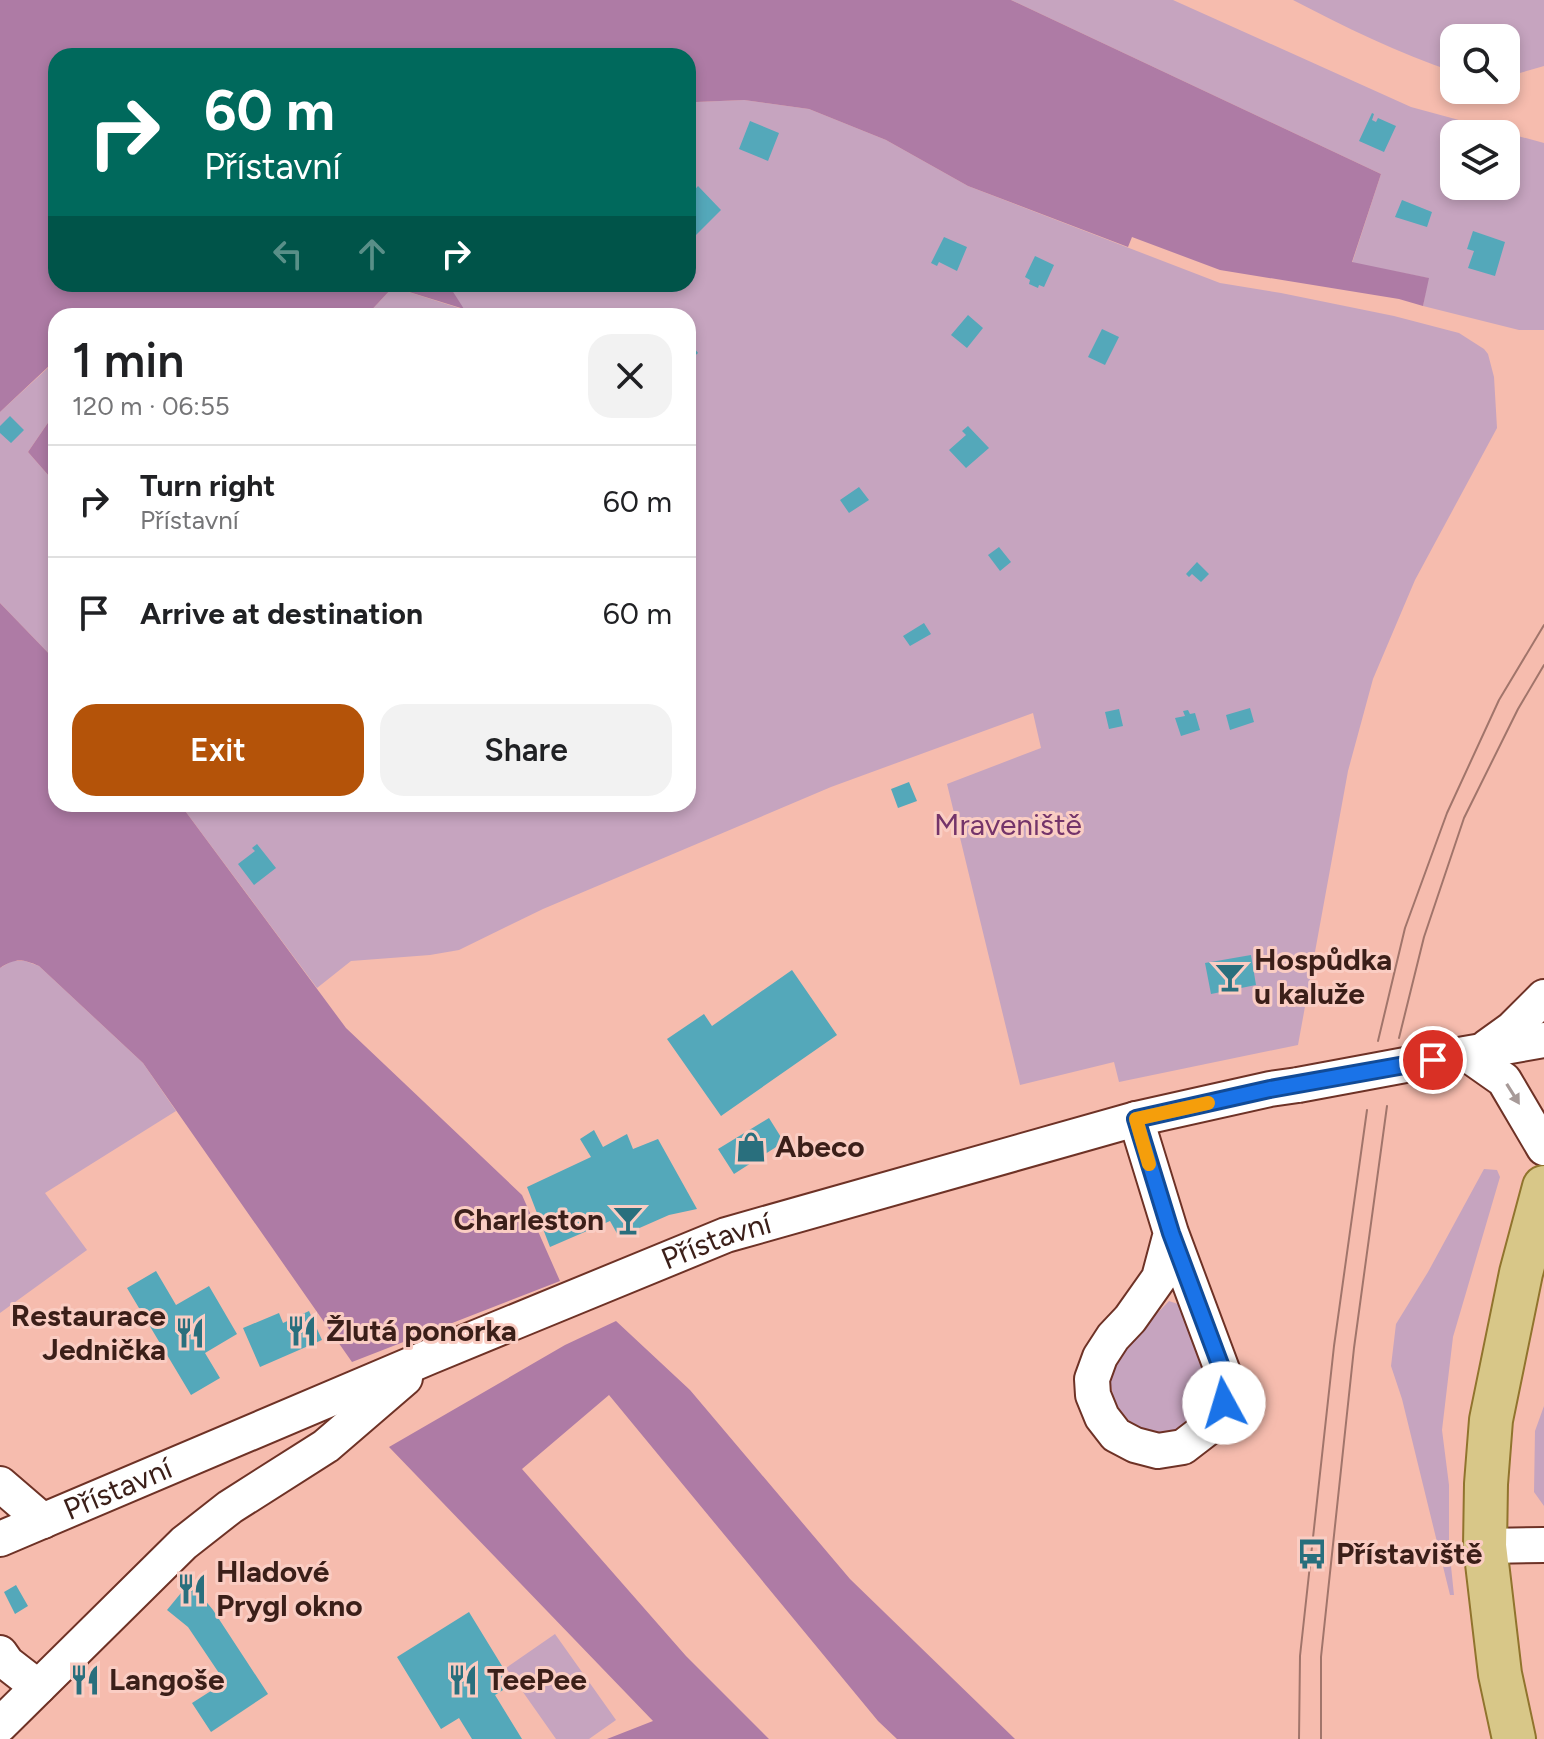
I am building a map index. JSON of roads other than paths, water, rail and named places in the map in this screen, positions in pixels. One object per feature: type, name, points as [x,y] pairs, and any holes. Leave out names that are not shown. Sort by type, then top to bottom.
[{"type":"main road","points":[[1514,1739],[1500,1674],[1485,1546],[1486,1484],[1491,1420],[1521,1273],[1544,1187]]},
{"type":"street","name":"Přístavní","points":[[1469,1054],[1512,1029],[1544,997]]},
{"type":"street","name":"Přístavní","points":[[0,1539],[726,1235],[1136,1119],[1270,1089],[1544,1040]]},
{"type":"street","points":[[1469,1054],[1504,1080],[1544,1148]]},
{"type":"street","points":[[1136,1119],[1171,1233],[1224,1375],[1224,1403],[1209,1427],[1183,1447],[1158,1451],[1135,1445],[1116,1435],[1102,1417],[1093,1395],[1092,1379],[1100,1357],[1113,1337],[1159,1278],[1171,1233]]},
{"type":"street","points":[[0,1725],[184,1543],[230,1507],[326,1446],[429,1357]]},
{"type":"street","points":[[0,1484],[43,1521]]},
{"type":"street","points":[[1485,1546],[1544,1545]]},
{"type":"street","points":[[0,1653],[7,1663],[38,1687]]},
{"type":"tram line","points":[[1378,1041],[1405,928],[1447,813],[1499,700],[1544,625]]},
{"type":"tram line","points":[[1399,1038],[1424,937],[1464,818],[1518,709],[1544,665]]},
{"type":"tram line","points":[[1321,1739],[1321,1657],[1354,1348],[1387,1106]]},
{"type":"tram line","points":[[1299,1739],[1300,1656],[1334,1346],[1367,1110]]},
{"type":"place","name":"Hospůdka u kaluže","points":[[1230,977]]},
{"type":"place","name":"Abeco","points":[[751,1147]]},
{"type":"place","name":"Charleston","points":[[628,1220]]},
{"type":"place","name":"Žlutá ponorka","points":[[302,1331]]},
{"type":"place","name":"Restaurace Jednička","points":[[190,1333]]},
{"type":"place","name":"Přístaviště","points":[[1312,1554]]},
{"type":"place","name":"Hladové Prygl okno","points":[[192,1589]]},
{"type":"place","name":"Langoše","points":[[85,1680]]},
{"type":"place","name":"TeePee","points":[[463,1680]]},
{"type":"park label","name":"Mraveniště","points":[[1008,825]]}]
